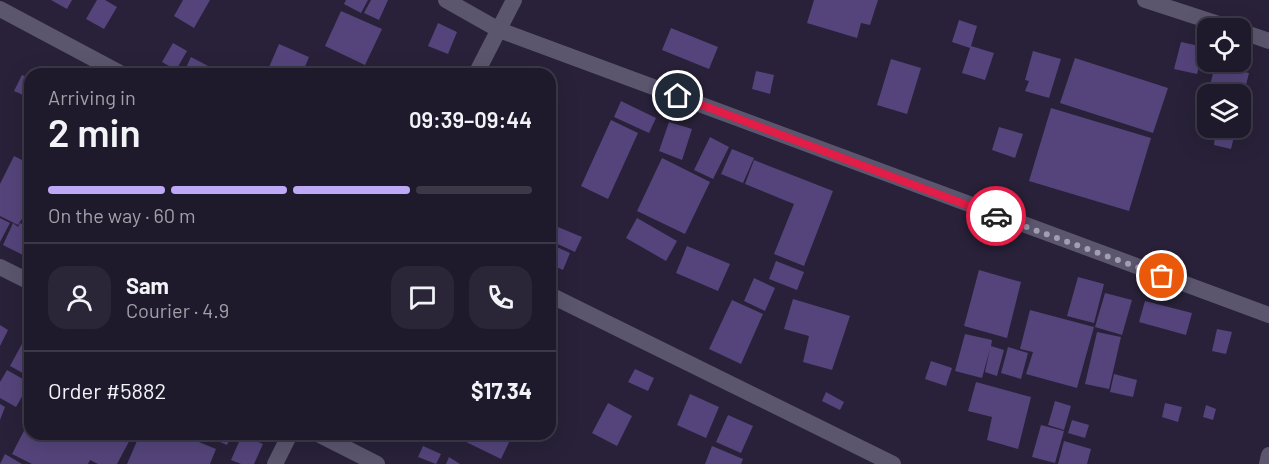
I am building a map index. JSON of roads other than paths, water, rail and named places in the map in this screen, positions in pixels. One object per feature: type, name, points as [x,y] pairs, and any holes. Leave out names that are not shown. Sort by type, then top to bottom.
[{"type":"street","points":[[446,0],[499,30],[1034,230],[1269,315]]},
{"type":"street","points":[[479,68],[514,0]]},
{"type":"street","points":[[1144,0],[1201,18]]},
{"type":"street","points":[[0,9],[111,68]]},
{"type":"street","points":[[1251,35],[1269,41]]},
{"type":"street","points":[[0,267],[24,279]]},
{"type":"street","points":[[556,298],[893,464]]},
{"type":"street","points":[[275,464],[287,440]]},
{"type":"street","points":[[330,440],[377,464]]},
{"type":"street","points":[[1267,464],[1269,455]]}]
